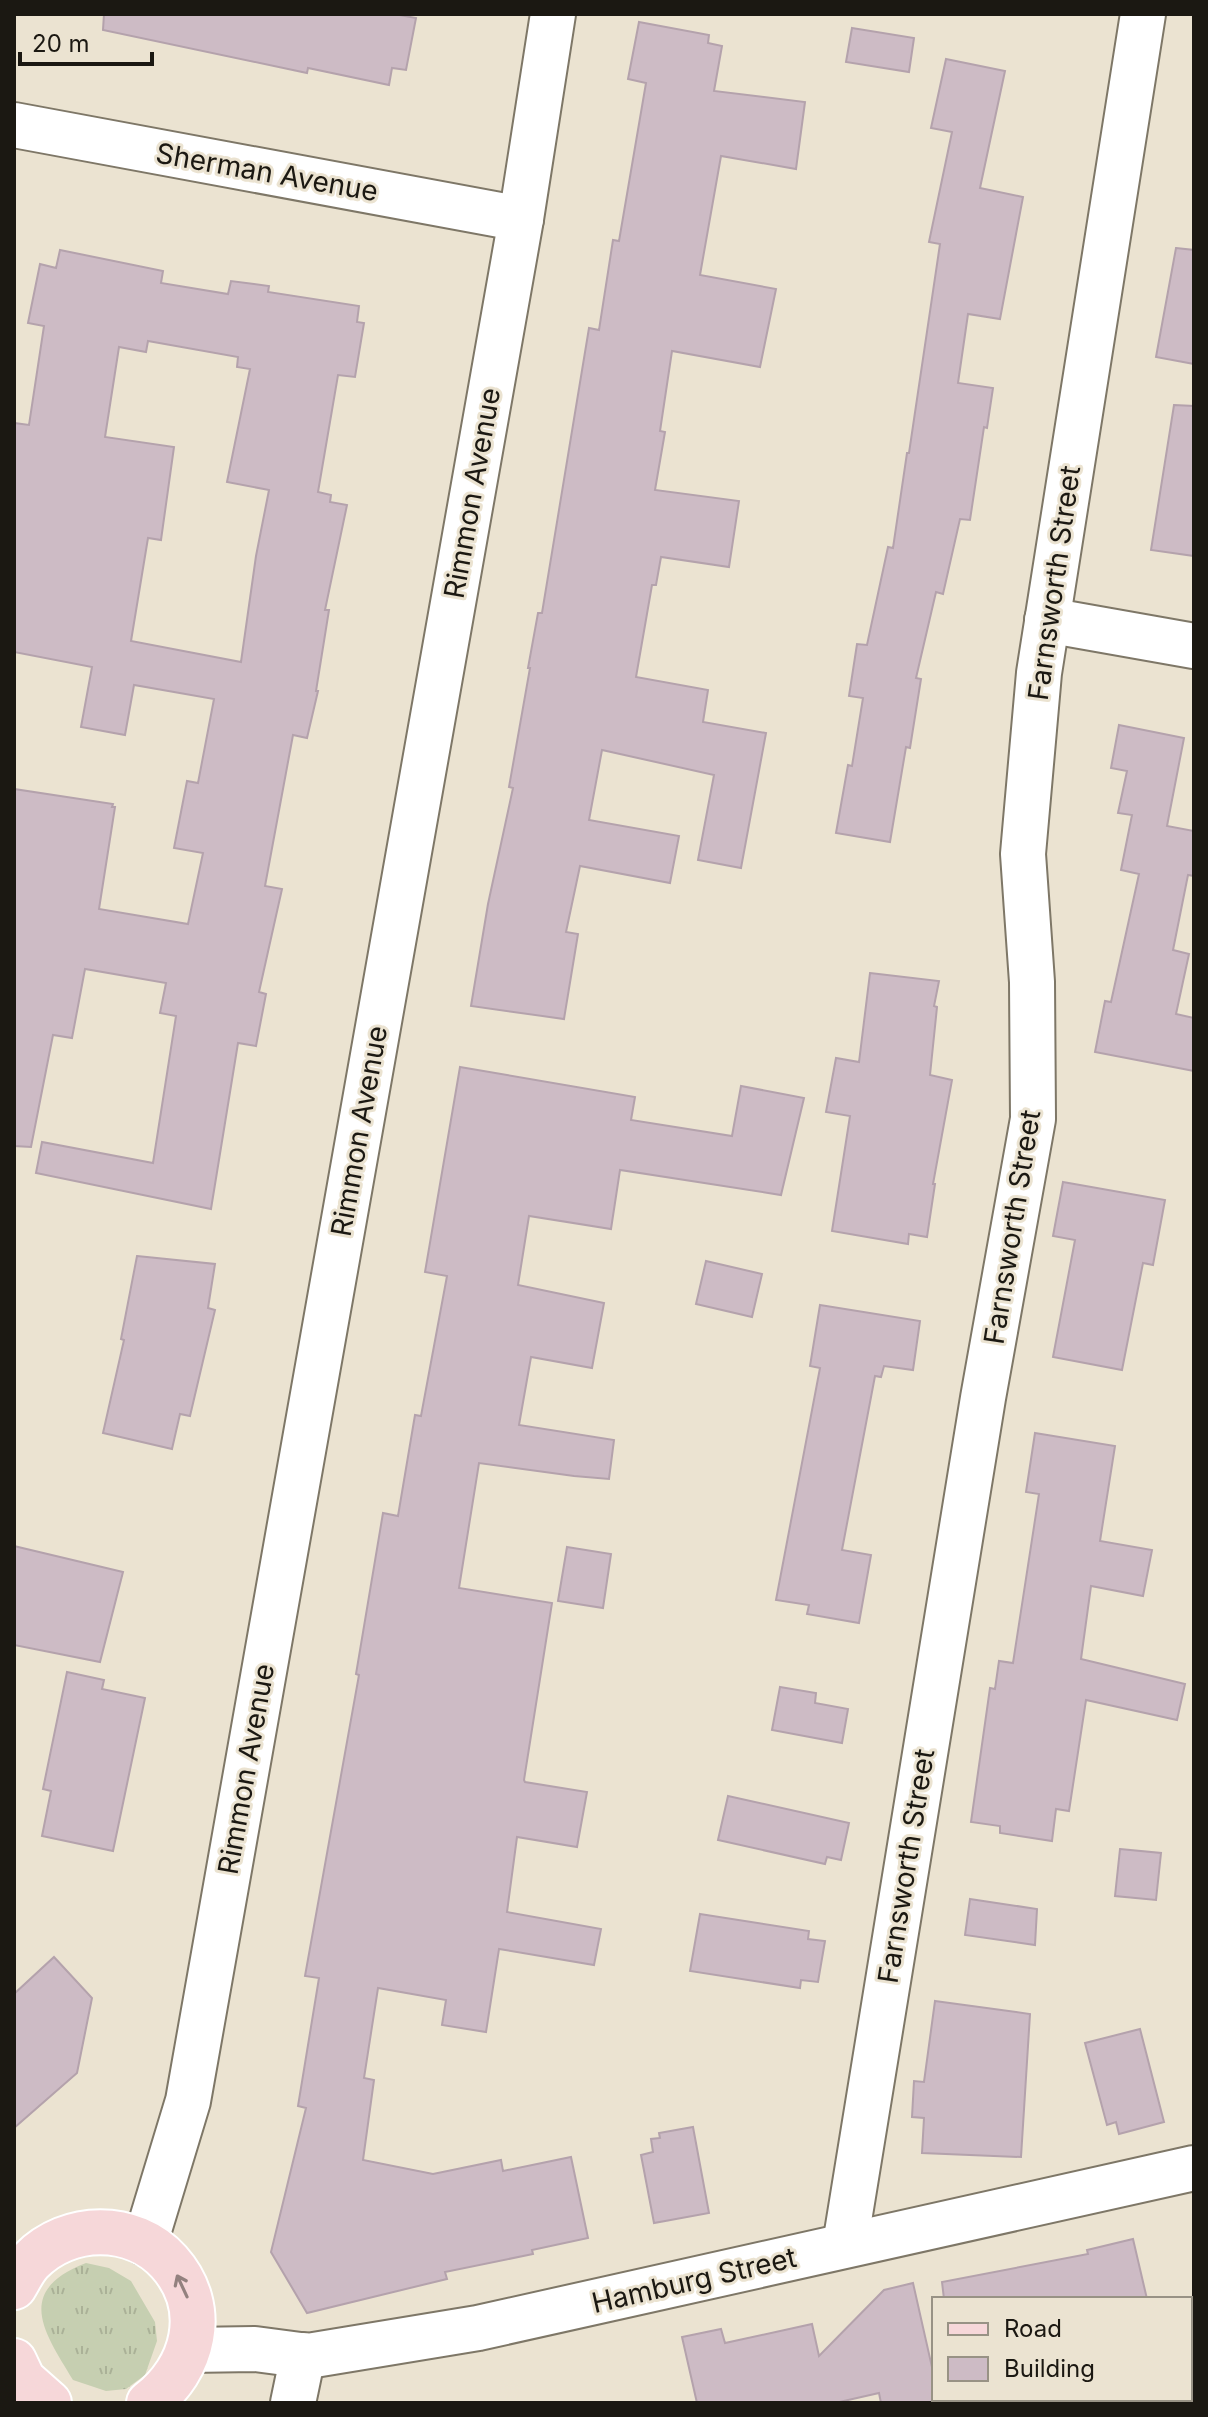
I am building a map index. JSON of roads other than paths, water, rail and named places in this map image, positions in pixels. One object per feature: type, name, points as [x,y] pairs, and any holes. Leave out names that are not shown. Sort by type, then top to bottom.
[{"type":"main road","points":[[19,2266],[55,2243],[84,2233],[115,2232],[145,2243],[169,2262],[186,2289],[193,2319],[189,2350],[180,2371],[161,2399]]},
{"type":"main road","points":[[14,2361],[23,2380],[49,2403]]},
{"type":"street","name":"Rimmon Avenue","points":[[145,2243],[188,2101],[521,219],[553,14]]},
{"type":"street","name":"Farnsworth Street","points":[[845,2245],[973,1460],[1033,1119],[1032,982],[1023,854],[1039,673],[1143,14]]},
{"type":"street","name":"Sherman Avenue","points":[[14,125],[521,219]]},
{"type":"street","points":[[1047,620],[1194,646]]},
{"type":"street","name":"Hamburg Street","points":[[189,2350],[255,2349],[303,2355],[478,2328],[1194,2168]]},
{"type":"street","points":[[293,2403],[303,2355]]}]
